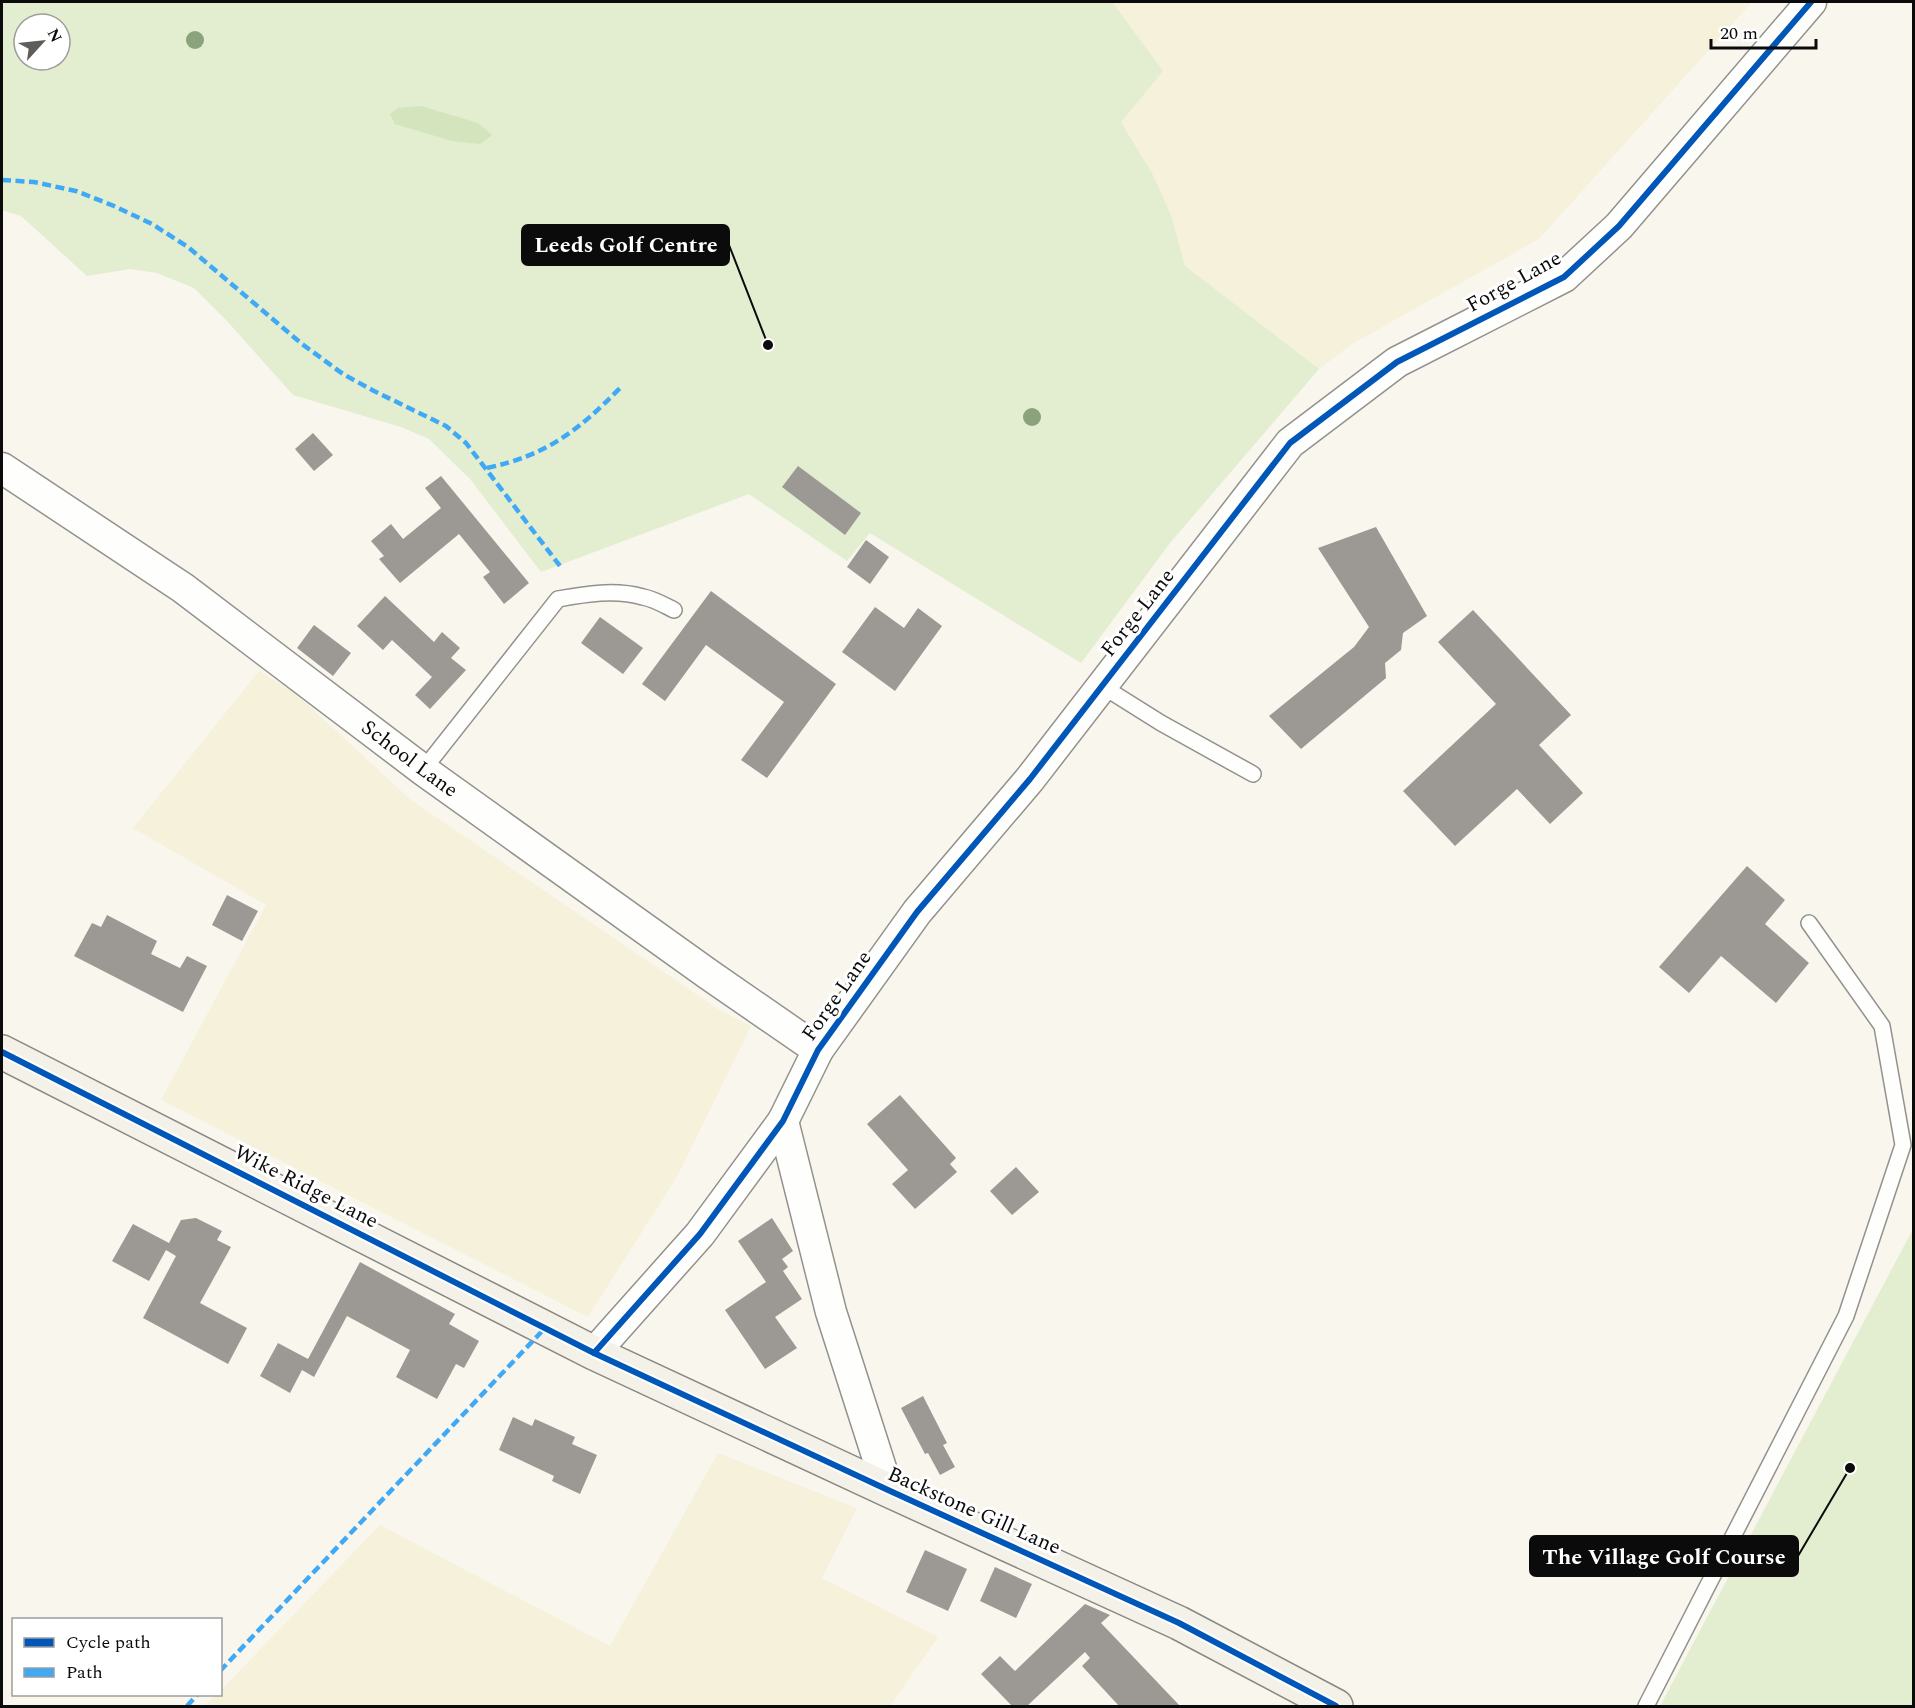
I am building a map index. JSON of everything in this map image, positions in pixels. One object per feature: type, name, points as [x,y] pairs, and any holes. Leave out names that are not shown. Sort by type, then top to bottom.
[{"type":"street","name":"Forge Lane","points":[[594,1353],[700,1234],[783,1121],[818,1050],[917,912],[1030,779],[1290,443],[1397,362],[1564,277],[1619,226],[1811,2]]},
{"type":"street","name":"School Lane","points":[[2,468],[183,588],[423,770],[818,1050]]},
{"type":"street","name":"Wike Ridge Lane","points":[[2,1052],[594,1353]]},
{"type":"street","points":[[783,1121],[831,1312],[888,1490]]},
{"type":"street","name":"Backstone Gill Lane","points":[[594,1353],[1179,1623],[1318,1701]]},
{"type":"lane","points":[[423,770],[558,599],[584,594],[612,593],[643,597],[674,610]]},
{"type":"lane","points":[[1102,686],[1161,723],[1253,774]]},
{"type":"lane","points":[[1646,1707],[1846,1316],[1903,1145],[1882,1026],[1809,923]]},
{"type":"shaded area","points":[[1112,2],[1752,2],[1539,239],[1352,344],[1319,369],[1185,266],[1171,215],[1152,173],[1121,121]]},
{"type":"shaded area","points":[[259,671],[295,693],[411,800],[721,1011],[751,1026],[678,1175],[588,1317],[161,1100],[266,905],[133,828]]},
{"type":"shaded area","points":[[718,1453],[857,1508],[822,1578],[938,1637],[890,1706],[204,1706],[215,1696],[222,1696],[222,1689],[380,1525],[610,1646]]},
{"type":"green space","points":[[2,2],[1112,2],[1163,71],[1121,122],[1152,173],[1171,215],[1185,266],[1319,369],[1170,543],[1081,663],[870,533],[847,561],[749,494],[541,572],[470,479],[429,439],[401,427],[293,395],[227,321],[194,288],[157,273],[130,269],[87,276],[21,216],[2,210]]},
{"type":"green space","points":[[421,106],[478,123],[492,135],[480,144],[452,141],[395,124],[390,114],[398,108]]},
{"type":"green space","points":[[1913,1229],[1913,1706],[1660,1706]]},
{"type":"building","points":[[313,433],[333,455],[314,471],[295,449]]},
{"type":"building","points":[[798,466],[861,513],[845,535],[782,487]]},
{"type":"building","points":[[441,476],[529,583],[504,604],[483,577],[490,572],[459,534],[400,583],[379,559],[384,556],[371,541],[391,524],[403,539],[441,508],[425,488]]},
{"type":"building","points":[[1376,527],[1427,616],[1403,633],[1401,650],[1385,663],[1386,678],[1301,749],[1269,716],[1354,647],[1369,627],[1318,548]]},
{"type":"building","points":[[866,540],[889,557],[870,584],[847,567]]},
{"type":"building","points":[[711,591],[836,684],[767,778],[741,760],[784,702],[706,645],[665,701],[642,684]]},
{"type":"building","points":[[385,596],[434,642],[442,632],[460,648],[451,658],[466,670],[430,709],[415,695],[432,677],[392,640],[383,650],[357,626]]},
{"type":"building","points":[[875,607],[904,628],[918,608],[942,626],[895,691],[842,652]]},
{"type":"building","points":[[1473,610],[1571,715],[1539,745],[1583,793],[1550,824],[1517,789],[1455,846],[1403,791],[1496,704],[1438,642]]},
{"type":"building","points":[[600,617],[643,648],[623,674],[581,643]]},
{"type":"building","points":[[314,625],[351,653],[333,676],[297,648]]},
{"type":"building","points":[[1747,866],[1785,900],[1765,924],[1809,963],[1776,1003],[1721,956],[1689,993],[1659,967]]},
{"type":"building","points":[[227,895],[258,911],[242,941],[212,925]]},
{"type":"building","points":[[107,915],[157,941],[151,954],[180,968],[187,956],[207,966],[183,1012],[74,956],[92,923],[101,927]]},
{"type":"building","points":[[900,1095],[956,1158],[950,1164],[957,1172],[915,1209],[892,1184],[908,1170],[867,1124]]},
{"type":"building","points":[[1016,1167],[1039,1192],[1012,1215],[990,1191]]},
{"type":"building","points":[[196,1218],[222,1231],[217,1240],[231,1247],[200,1303],[247,1328],[228,1364],[143,1318],[176,1256],[166,1250],[149,1281],[112,1261],[133,1224],[169,1243],[181,1220]]},
{"type":"building","points":[[772,1218],[793,1251],[782,1259],[788,1267],[783,1271],[802,1299],[775,1317],[797,1348],[765,1369],[725,1310],[766,1282],[738,1241]]},
{"type":"building","points":[[360,1262],[455,1314],[449,1324],[479,1341],[464,1368],[456,1364],[437,1399],[396,1377],[410,1350],[347,1316],[314,1377],[302,1370],[290,1393],[260,1376],[278,1343],[308,1359]]},
{"type":"building","points":[[923,1396],[947,1443],[943,1445],[955,1467],[940,1475],[928,1453],[925,1454],[901,1408]]},
{"type":"building","points":[[513,1417],[532,1426],[535,1419],[575,1437],[572,1444],[597,1455],[580,1494],[552,1481],[554,1476],[499,1450]]},
{"type":"building","points":[[925,1550],[967,1569],[948,1611],[906,1592]]},
{"type":"building","points":[[995,1567],[1032,1584],[1016,1618],[980,1601]]},
{"type":"building","points":[[1085,1604],[1110,1615],[1101,1623],[1180,1706],[1119,1706],[1082,1666],[1090,1658],[1085,1652],[1027,1706],[1012,1706],[981,1674],[1000,1656],[1015,1671]]},
{"type":"marked path","points":[[2,180],[34,182],[76,191],[152,224],[188,247],[302,344],[343,374],[446,426],[466,443],[560,566]]},
{"type":"marked path","points":[[487,468],[527,456],[560,439],[590,417],[620,388]]},
{"type":"marked path","points":[[222,1669],[546,1327]]},
{"type":"marked path","points":[[187,1706],[196,1696]]},
{"type":"cycle path","points":[[594,1353],[700,1234],[783,1121],[818,1050],[917,912],[1030,779],[1290,443],[1397,362],[1564,277],[1619,226],[1811,2]]},
{"type":"cycle path","points":[[2,1052],[594,1353],[1179,1623],[1336,1706]]},
{"type":"place","name":"Leeds Golf Centre","points":[[768,345]]},
{"type":"place","name":"The Village Golf Course","points":[[1850,1468]]}]
